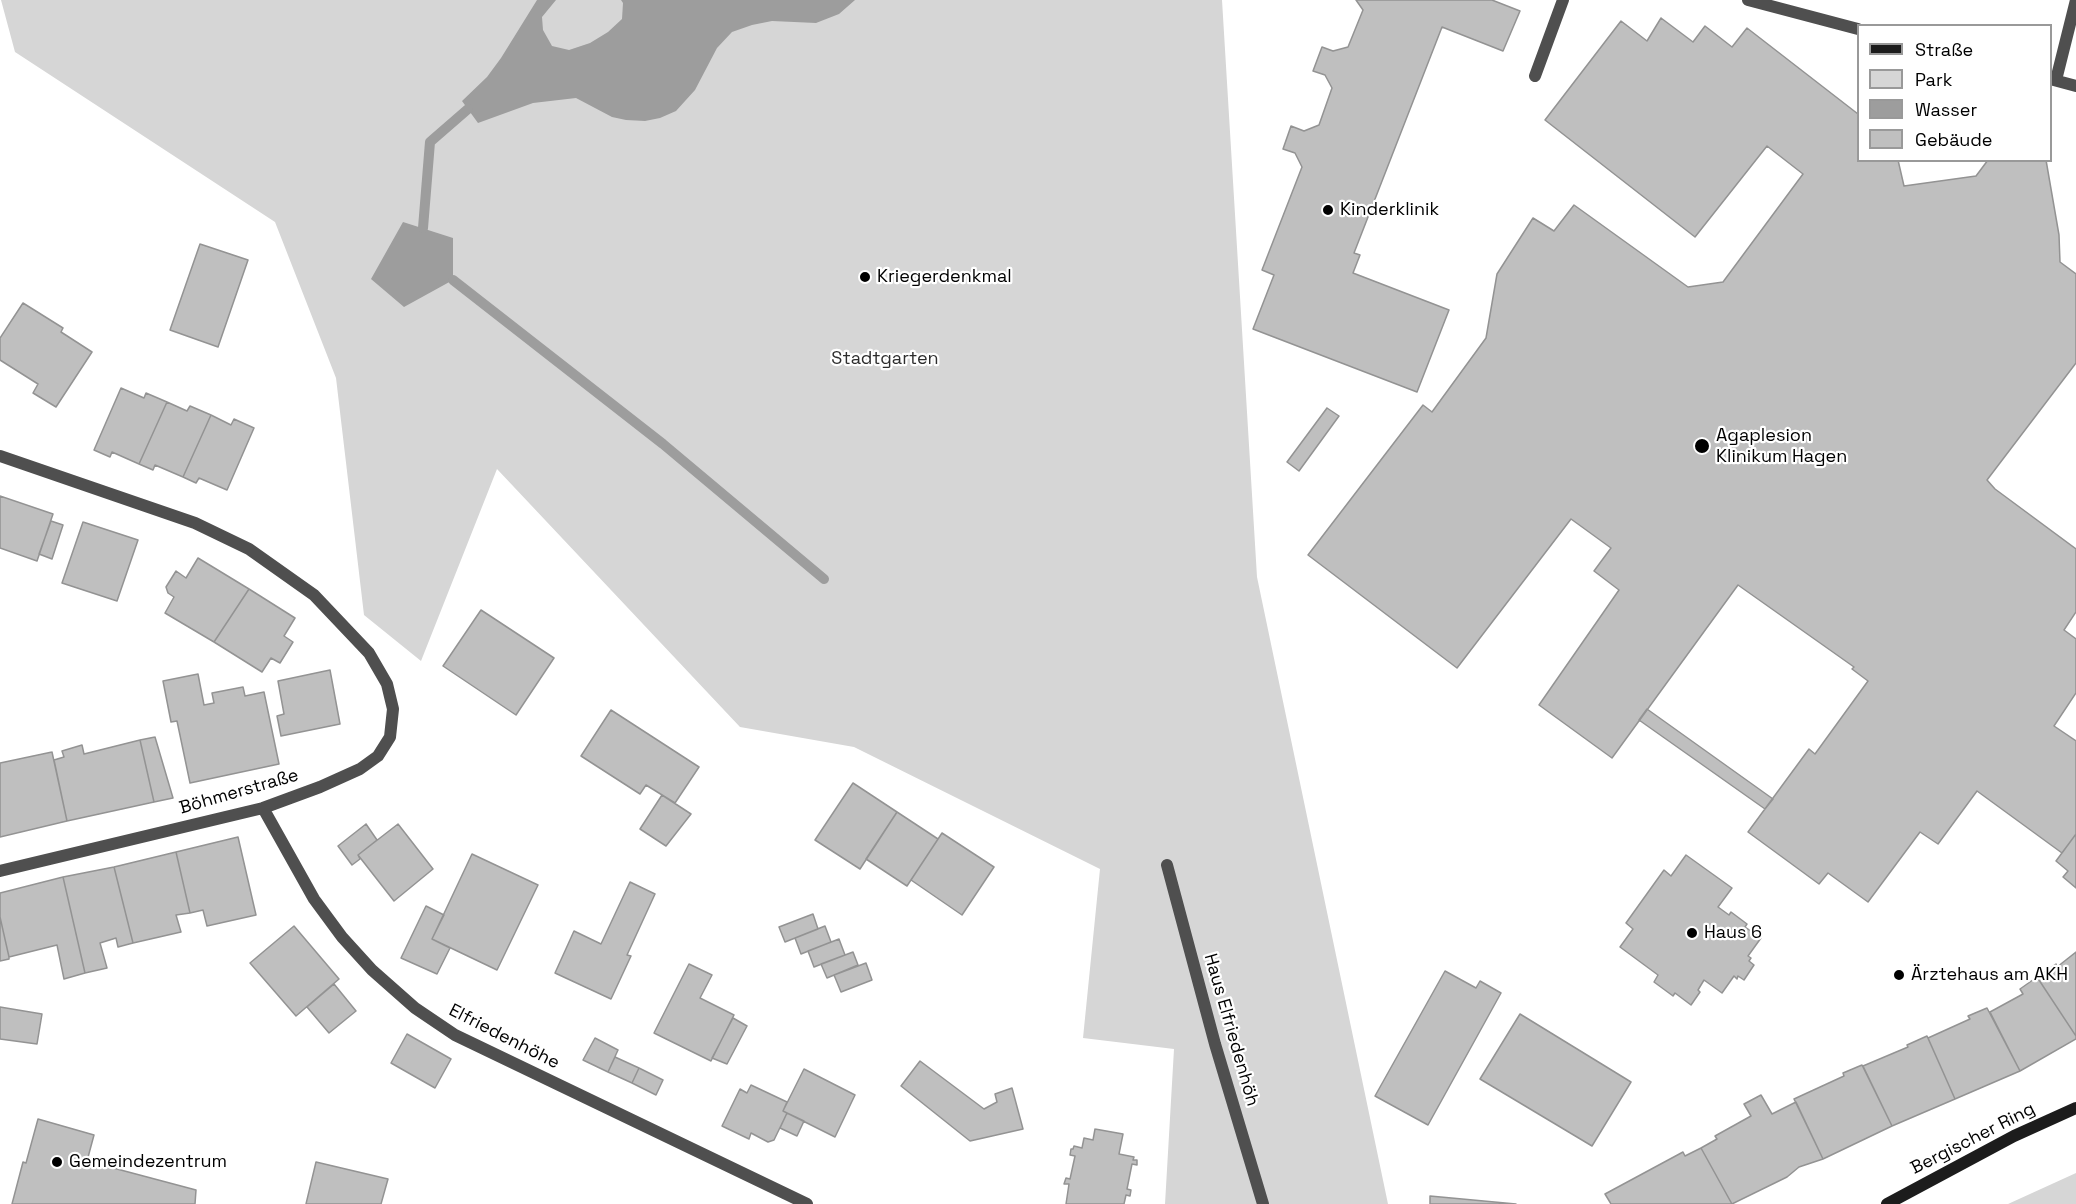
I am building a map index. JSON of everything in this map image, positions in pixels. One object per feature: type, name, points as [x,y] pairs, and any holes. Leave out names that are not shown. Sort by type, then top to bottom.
[{"type":"main road","name":"Bergischer Ring","points":[[1887,1204],[2014,1136],[2076,1108]]},
{"type":"street","points":[[1535,76],[1563,0]]},
{"type":"street","points":[[1748,0],[1857,29]]},
{"type":"street","points":[[2076,0],[2053,79],[2076,86]]},
{"type":"street","name":"Böhmerstraße","points":[[0,456],[195,523],[249,549],[314,595],[369,653],[387,684],[393,709],[390,737],[378,756],[360,769],[320,788],[262,808],[0,871]]},
{"type":"street","name":"Elfriedenhöhe","points":[[262,808],[314,899],[342,937],[372,970],[415,1008],[455,1035],[807,1204]]},
{"type":"street","name":"Haus Elfriedenhöh","points":[[1167,865],[1215,1044],[1263,1204]]},
{"type":"green space","name":"Stadtgarten","points":[[1,0],[1222,0],[1257,577],[1388,1204],[1165,1204],[1174,1049],[1083,1038],[1100,869],[854,747],[740,727],[497,469],[421,661],[364,615],[336,378],[275,222],[15,52]]},
{"type":"green space","points":[[2076,1173],[2076,1204],[2008,1204]]},
{"type":"water","points":[[537,0],[556,0],[542,17],[543,30],[552,46],[569,50],[590,43],[608,32],[622,19],[623,3],[621,0],[855,0],[839,14],[816,23],[772,21],[732,32],[717,48],[695,90],[676,111],[660,118],[645,121],[612,117],[576,98],[533,103],[478,123],[462,101],[487,77]]},
{"type":"water","points":[[403,222],[453,238],[453,280],[404,307],[371,279]]},
{"type":"building","name":"Kinderklinik","points":[[1356,0],[1492,0],[1520,11],[1503,51],[1442,27],[1354,253],[1360,255],[1353,273],[1449,310],[1417,392],[1253,329],[1274,275],[1262,270],[1302,167],[1295,153],[1283,149],[1291,126],[1304,131],[1319,125],[1332,88],[1325,75],[1313,71],[1322,47],[1333,51],[1348,47],[1363,10]]},
{"type":"building","name":"Agaplesion Klinikum Hagen","points":[[1661,18],[1693,42],[1705,26],[1732,47],[1747,28],[1857,113],[1857,162],[1898,162],[1904,186],[1976,176],[1986,162],[2046,162],[2059,235],[2060,262],[2076,274],[2076,363],[1987,480],[1995,489],[2076,549],[2076,612],[2064,630],[2076,639],[2076,693],[2054,726],[2076,741],[2076,834],[2062,853],[1977,791],[1938,844],[1920,832],[1868,902],[1828,873],[1819,884],[1748,832],[1809,749],[1815,754],[1868,681],[1852,669],[1854,667],[1738,585],[1612,758],[1539,705],[1619,590],[1594,571],[1611,548],[1571,519],[1457,668],[1308,555],[1423,405],[1432,412],[1486,338],[1497,274],[1533,218],[1554,231],[1574,205],[1688,287],[1723,282],[1803,174],[1767,146],[1695,237],[1545,120],[1621,21],[1647,41]]},
{"type":"building","points":[[200,244],[248,260],[218,347],[170,330]]},
{"type":"building","points":[[23,303],[63,328],[61,332],[92,352],[56,407],[33,393],[38,384],[0,360],[0,338]]},
{"type":"building","points":[[121,388],[144,398],[146,393],[167,402],[139,464],[112,452],[110,457],[94,450]]},
{"type":"building","points":[[167,402],[187,411],[190,406],[211,415],[183,477],[155,465],[153,470],[139,464]]},
{"type":"building","points":[[1327,408],[1339,416],[1299,471],[1287,462]]},
{"type":"building","points":[[211,415],[231,425],[234,419],[254,428],[227,490],[199,478],[196,483],[183,477]]},
{"type":"building","points":[[0,496],[53,514],[37,561],[0,548]]},
{"type":"building","points":[[51,521],[63,525],[52,559],[39,554]]},
{"type":"building","points":[[83,522],[138,540],[117,601],[62,583]]},
{"type":"building","points":[[198,558],[249,589],[214,642],[165,613],[174,597],[168,593],[166,587],[176,571],[186,578]]},
{"type":"building","points":[[249,589],[295,618],[284,636],[293,642],[280,663],[271,658],[262,672],[214,642]]},
{"type":"building","points":[[481,610],[554,658],[516,715],[443,666]]},
{"type":"building","points":[[330,670],[340,724],[281,736],[277,716],[284,714],[278,681]]},
{"type":"building","points":[[198,674],[204,705],[214,703],[212,693],[243,687],[245,696],[264,692],[279,764],[190,783],[177,721],[171,722],[163,681]]},
{"type":"building","points":[[1647,709],[1773,799],[1765,809],[1639,720]]},
{"type":"building","points":[[611,710],[699,767],[675,803],[646,785],[640,794],[581,756]]},
{"type":"building","points":[[155,737],[173,798],[154,802],[140,740]]},
{"type":"building","points":[[140,740],[154,802],[67,821],[54,760],[64,757],[62,751],[82,745],[84,754]]},
{"type":"building","points":[[52,752],[67,821],[0,837],[0,763]]},
{"type":"building","points":[[853,783],[897,812],[860,869],[815,840]]},
{"type":"building","points":[[662,795],[691,814],[666,846],[640,829]]},
{"type":"building","points":[[897,812],[938,839],[907,886],[866,859]]},
{"type":"building","points":[[366,824],[377,840],[358,855],[360,859],[352,865],[338,846]]},
{"type":"building","points":[[398,824],[433,869],[394,901],[358,855]]},
{"type":"building","points":[[942,833],[994,867],[962,915],[911,880]]},
{"type":"building","points":[[2076,834],[2076,888],[2063,877],[2068,871],[2056,861]]},
{"type":"building","points":[[238,837],[256,915],[207,926],[203,910],[190,913],[176,852]]},
{"type":"building","points":[[176,852],[190,913],[176,915],[181,932],[133,943],[114,867]]},
{"type":"building","points":[[472,854],[538,885],[497,970],[432,939]]},
{"type":"building","name":"Haus 6","points":[[1686,855],[1732,888],[1718,907],[1729,915],[1731,912],[1747,924],[1745,927],[1761,938],[1748,956],[1751,958],[1749,961],[1754,965],[1744,980],[1734,976],[1722,993],[1704,980],[1698,990],[1700,992],[1691,1005],[1675,993],[1673,996],[1654,982],[1658,975],[1620,947],[1633,929],[1626,923],[1664,870],[1671,876]]},
{"type":"building","points":[[114,867],[133,943],[118,947],[116,938],[100,943],[107,968],[85,973],[63,877]]},
{"type":"building","points":[[63,877],[85,973],[64,979],[57,945],[9,957],[0,917],[0,893]]},
{"type":"building","points":[[630,882],[655,894],[627,955],[631,956],[611,999],[555,973],[574,931],[601,944]]},
{"type":"building","points":[[426,906],[444,915],[432,939],[450,948],[437,974],[401,958]]},
{"type":"building","points":[[813,914],[818,929],[785,942],[779,927]]},
{"type":"building","points":[[0,917],[9,959],[0,961]]},
{"type":"building","points":[[294,926],[339,979],[296,1016],[250,963]]},
{"type":"building","points":[[825,926],[831,942],[801,954],[795,938]]},
{"type":"building","points":[[839,939],[845,955],[814,967],[808,951]]},
{"type":"building","points":[[853,952],[858,965],[827,978],[821,964]]},
{"type":"building","points":[[2076,952],[2076,1036],[2037,977],[2056,964],[2057,967]]},
{"type":"building","points":[[866,963],[872,980],[841,992],[834,975]]},
{"type":"building","points":[[689,964],[712,975],[700,998],[734,1015],[711,1061],[654,1033]]},
{"type":"building","points":[[1445,971],[1476,988],[1480,981],[1501,993],[1428,1125],[1375,1096]]},
{"type":"building","points":[[2037,977],[2076,1039],[2020,1071],[1990,1012],[2023,994],[2020,989]]},
{"type":"building","points":[[334,984],[356,1011],[329,1033],[307,1007]]},
{"type":"building","points":[[0,1007],[42,1014],[37,1044],[0,1039]]},
{"type":"building","points":[[1987,1008],[2020,1071],[1955,1099],[1928,1038],[1970,1019],[1968,1016]]},
{"type":"building","points":[[1520,1014],[1631,1082],[1592,1146],[1480,1079]]},
{"type":"building","points":[[733,1018],[747,1026],[727,1064],[712,1058]]},
{"type":"building","points":[[407,1034],[451,1059],[435,1088],[391,1063]]},
{"type":"building","points":[[1927,1036],[1955,1099],[1892,1126],[1863,1066],[1908,1047],[1907,1045]]},
{"type":"building","points":[[595,1038],[618,1050],[608,1072],[583,1060]]},
{"type":"building","points":[[615,1057],[639,1068],[632,1083],[608,1072]]},
{"type":"building","points":[[920,1061],[984,1109],[997,1102],[995,1094],[1012,1088],[1023,1129],[970,1141],[901,1086]]},
{"type":"building","points":[[1862,1065],[1892,1126],[1823,1159],[1794,1099]]},
{"type":"building","points":[[639,1068],[663,1080],[656,1095],[632,1083]]},
{"type":"building","points":[[804,1069],[855,1095],[835,1137],[783,1111]]},
{"type":"building","points":[[751,1085],[787,1102],[783,1111],[787,1113],[774,1140],[768,1142],[751,1133],[749,1139],[722,1126],[740,1089],[747,1093]]},
{"type":"building","points":[[1761,1095],[1772,1114],[1796,1102],[1823,1159],[1799,1167],[1787,1177],[1732,1204],[1701,1148],[1717,1139],[1715,1136],[1751,1116],[1744,1104]]},
{"type":"building","points":[[787,1113],[804,1121],[797,1136],[780,1128]]},
{"type":"building","name":"Gemeindezentrum","points":[[38,1119],[94,1135],[87,1161],[196,1190],[195,1204],[12,1204]]},
{"type":"building","points":[[1095,1129],[1123,1134],[1119,1154],[1134,1157],[1133,1160],[1137,1160],[1137,1165],[1132,1164],[1127,1189],[1131,1190],[1130,1196],[1126,1195],[1124,1204],[1066,1204],[1069,1184],[1064,1184],[1066,1178],[1070,1179],[1075,1156],[1070,1155],[1071,1149],[1074,1146],[1082,1148],[1084,1138],[1093,1140]]},
{"type":"building","points":[[1701,1148],[1732,1204],[1611,1204],[1605,1194],[1683,1152],[1685,1156]]},
{"type":"building","points":[[316,1162],[388,1179],[381,1204],[306,1204]]},
{"type":"building","points":[[1430,1196],[1516,1204],[1430,1204]]},
{"type":"waterway","points":[[423,228],[430,142],[468,109]]},
{"type":"waterway","points":[[453,280],[663,444],[824,579]]},
{"type":"place","name":"Kinderklinik","points":[[1328,210]]},
{"type":"place","name":"Kriegerdenkmal","points":[[865,277]]},
{"type":"place","name":"Agaplesion Klinikum Hagen","points":[[1702,446]]},
{"type":"place","name":"Haus 6","points":[[1692,933]]},
{"type":"place","name":"Ärztehaus am AKH","points":[[1899,975]]},
{"type":"place","name":"Gemeindezentrum","points":[[57,1162]]}]
